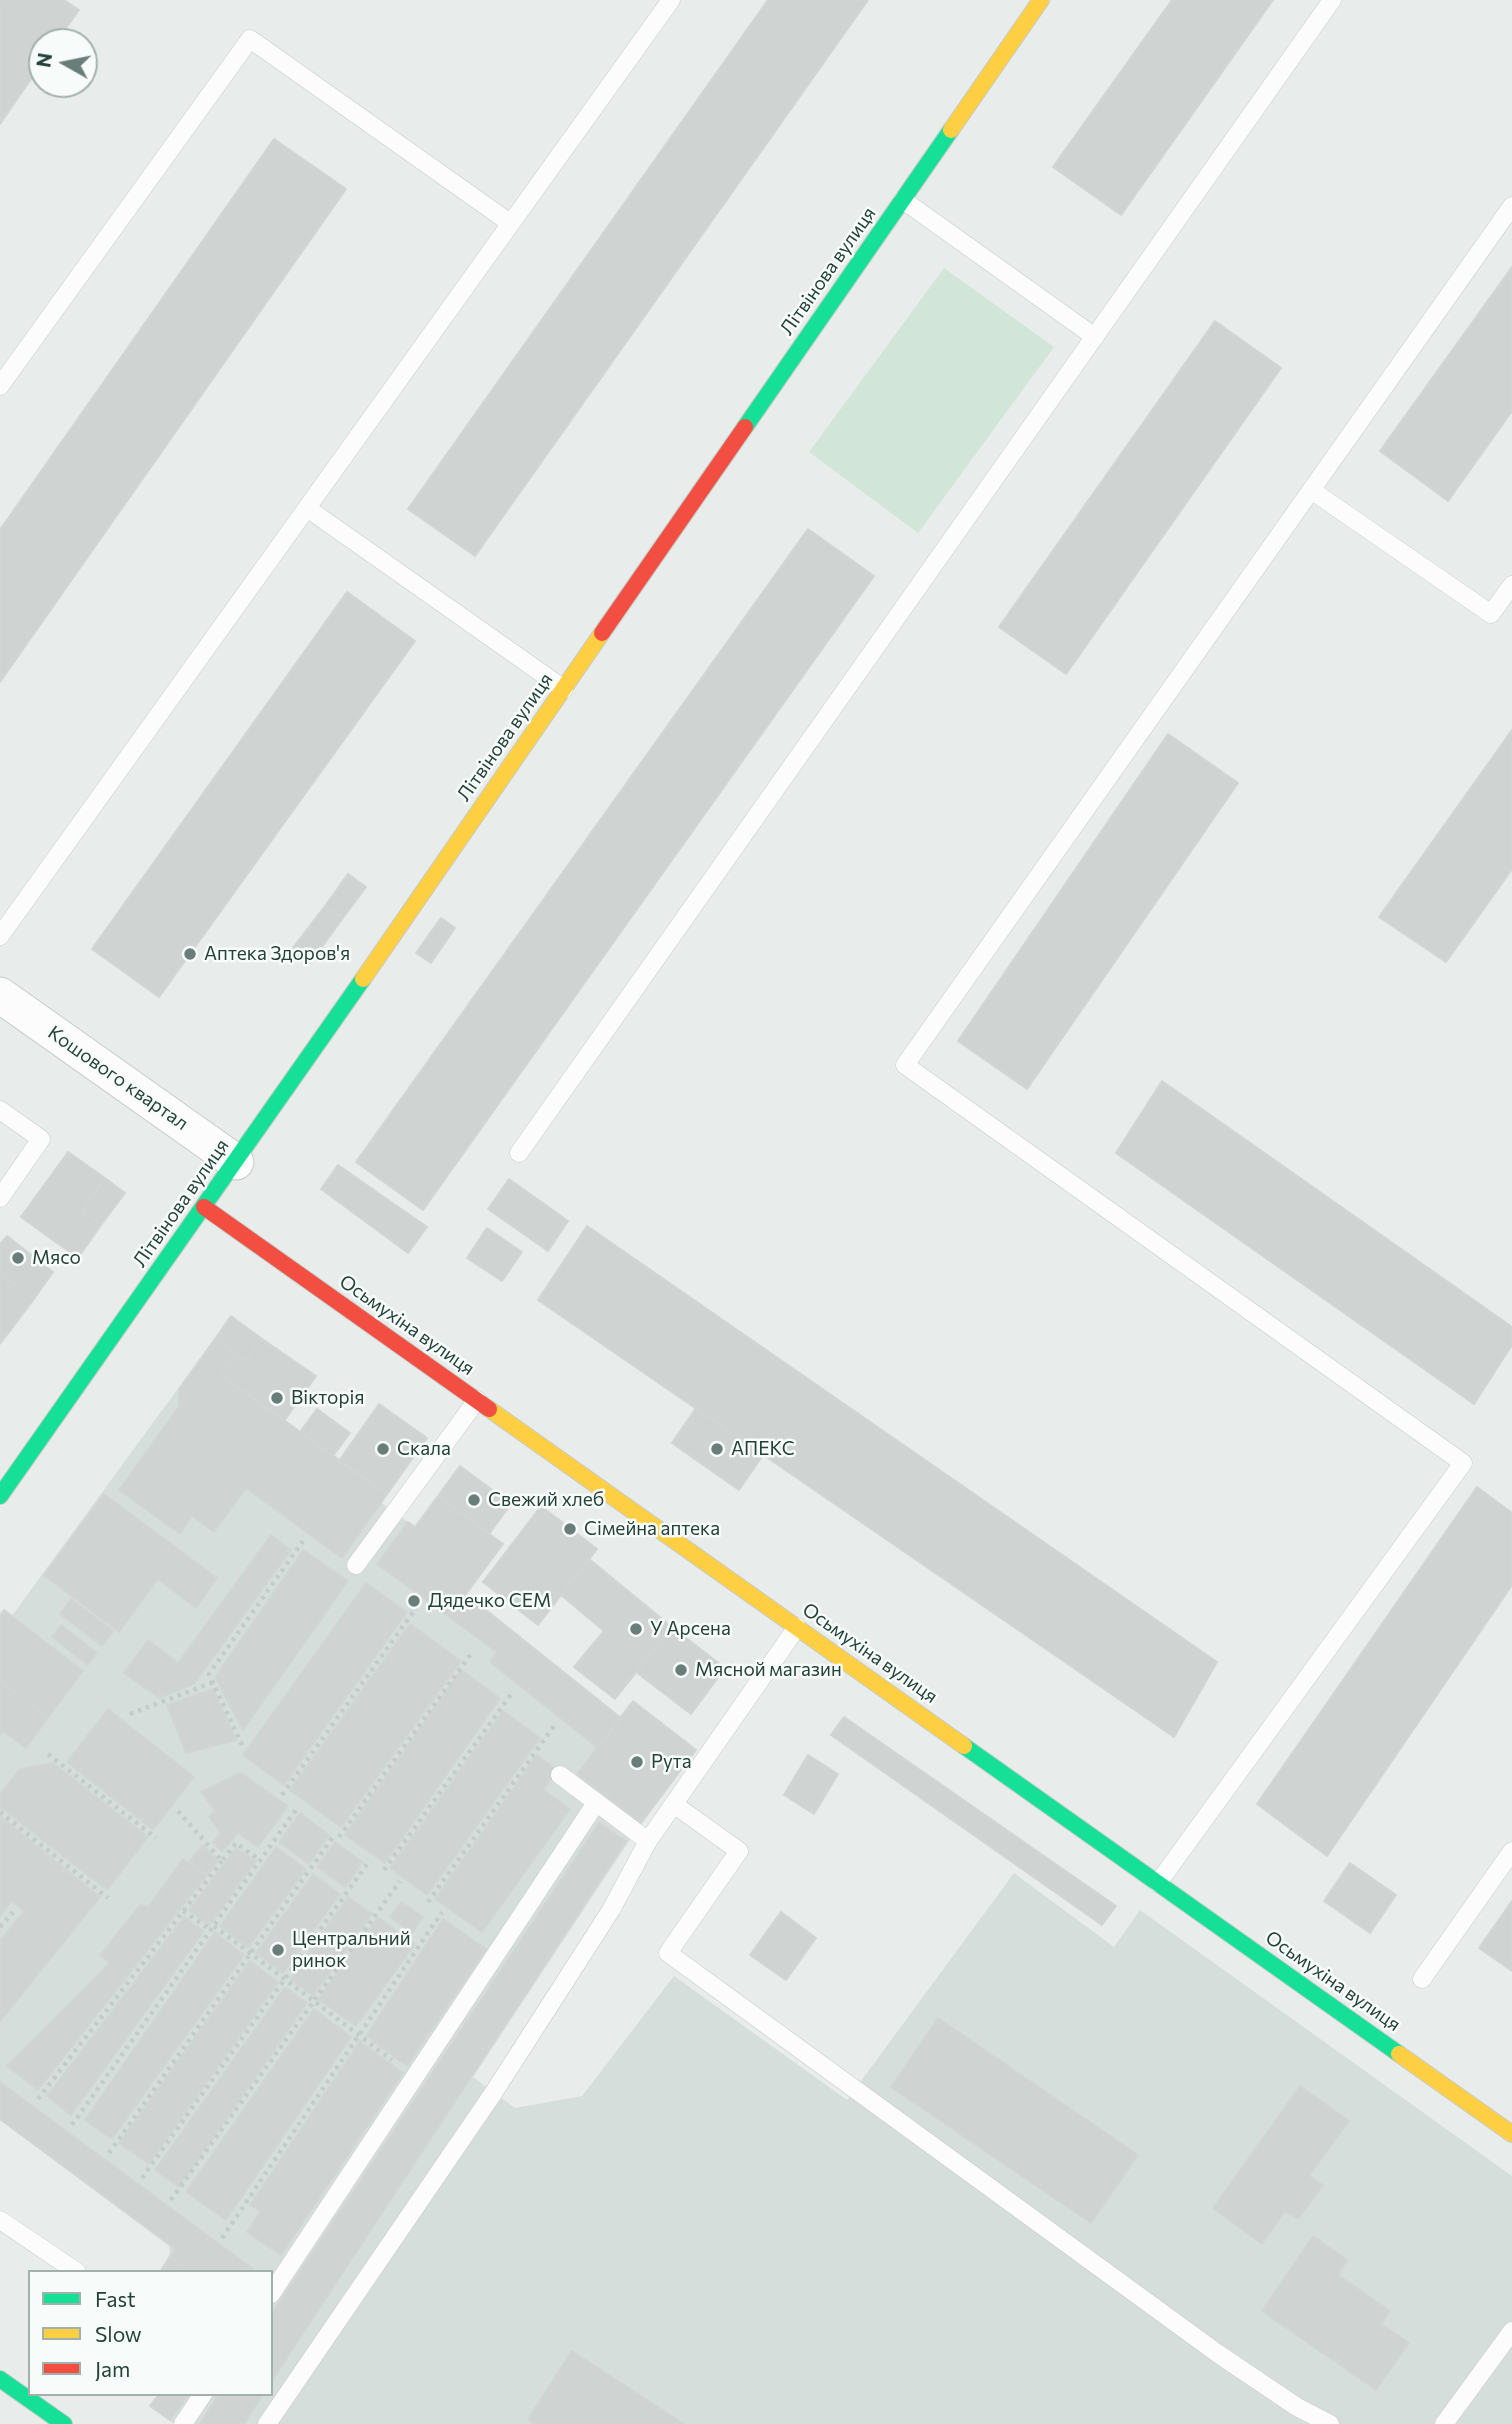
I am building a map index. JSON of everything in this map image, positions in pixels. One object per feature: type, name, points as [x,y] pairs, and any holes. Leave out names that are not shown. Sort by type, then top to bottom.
[{"type":"street","name":"Літвінова вулиця","points":[[0,1496],[236,1162],[1041,0]]},
{"type":"street","name":"Кошового квартал","points":[[0,995],[236,1162]]},
{"type":"street","name":"Осьмухіна вулиця","points":[[204,1207],[1512,2134]]},
{"type":"street","points":[[0,2379],[64,2424]]},
{"type":"lane","points":[[0,936],[671,0]]},
{"type":"lane","points":[[519,1153],[1332,0]]},
{"type":"lane","points":[[0,386],[250,39],[509,223]]},
{"type":"lane","points":[[903,200],[1095,337]]},
{"type":"lane","points":[[1158,1883],[1463,1464],[905,1065],[1512,206]]},
{"type":"lane","points":[[1311,490],[1491,614],[1512,585]]},
{"type":"lane","points":[[307,508],[564,689]]},
{"type":"lane","points":[[0,1110],[41,1139],[0,1198]]},
{"type":"lane","points":[[356,1565],[477,1400]]},
{"type":"lane","points":[[267,2424],[494,2092],[611,1910],[648,1841],[797,1627]]},
{"type":"lane","points":[[560,1775],[648,1841]]},
{"type":"lane","points":[[273,2291],[596,1803]]},
{"type":"lane","points":[[675,1805],[739,1851],[668,1953],[1217,2353],[1297,2407],[1329,2424]]},
{"type":"lane","points":[[1422,1979],[1512,1851]]},
{"type":"lane","points":[[0,2220],[74,2270]]},
{"type":"lane","points":[[1444,2424],[1512,2332]]},
{"type":"lane","points":[[183,2424],[202,2396]]},
{"type":"path","points":[[242,1745],[209,1674],[303,1541]]},
{"type":"path","points":[[282,1795],[416,1608]]},
{"type":"path","points":[[109,2153],[250,1954],[470,1655]]},
{"type":"path","points":[[130,1714],[214,1682]]},
{"type":"path","points":[[384,1870],[512,1693]]},
{"type":"path","points":[[428,1902],[554,1726]]},
{"type":"path","points":[[48,1754],[156,1838]]},
{"type":"path","points":[[72,2125],[298,1807]]},
{"type":"path","points":[[178,1811],[222,1861]]},
{"type":"path","points":[[0,1812],[108,1898]]},
{"type":"path","points":[[38,2099],[236,1843],[260,1860]]},
{"type":"path","points":[[142,2178],[370,1860]]},
{"type":"path","points":[[172,2200],[400,1881]]},
{"type":"path","points":[[183,1911],[285,1979],[414,2077]]},
{"type":"path","points":[[0,1927],[13,1912]]},
{"type":"path","points":[[222,2238],[442,1912]]},
{"type":"shaded area","points":[[231,1316],[316,1376],[284,1421],[339,1460],[379,1404],[427,1438],[382,1503],[480,1575],[466,1594],[620,1718],[633,1701],[696,1750],[641,1823],[473,2077],[515,2108],[582,2096],[674,1976],[847,2100],[1014,1873],[1114,1947],[1140,1910],[1512,2176],[1512,2424],[174,2424],[150,2406],[158,2396],[273,2396],[273,2270],[161,2270],[170,2256],[169,2246],[0,2120],[0,1632]]},
{"type":"green space","points":[[944,268],[1054,347],[918,533],[809,452]]},
{"type":"building","points":[[0,0],[64,0],[79,10],[66,28],[28,28],[28,83],[0,124]]},
{"type":"building","points":[[768,0],[868,0],[475,556],[408,509]]},
{"type":"building","points":[[1172,0],[1273,0],[1121,215],[1053,167]]},
{"type":"building","points":[[274,139],[346,189],[0,682],[0,530]]},
{"type":"building","points":[[1512,267],[1512,411],[1448,501],[1380,451]]},
{"type":"building","points":[[1215,321],[1281,368],[1066,674],[999,627]]},
{"type":"building","points":[[808,529],[874,576],[423,1210],[356,1162]]},
{"type":"building","points":[[347,592],[415,641],[159,997],[92,949]]},
{"type":"building","points":[[1512,730],[1512,869],[1446,962],[1379,917]]},
{"type":"building","points":[[1168,734],[1238,783],[1027,1089],[958,1041]]},
{"type":"building","points":[[348,874],[366,887],[343,918],[325,906]]},
{"type":"building","points":[[325,906],[343,918],[310,963],[292,949]]},
{"type":"building","points":[[441,918],[455,928],[431,963],[416,953]]},
{"type":"building","points":[[1162,1081],[1512,1327],[1512,1345],[1474,1404],[1116,1153]]},
{"type":"building","points":[[68,1152],[105,1178],[82,1211],[101,1225],[78,1258],[21,1217]]},
{"type":"building","points":[[338,1165],[427,1227],[408,1253],[321,1189]]},
{"type":"building","points":[[105,1178],[125,1193],[101,1225],[82,1211]]},
{"type":"building","points":[[509,1179],[568,1221],[548,1251],[488,1209]]},
{"type":"building","points":[[587,1226],[1217,1662],[1174,1737],[538,1300]]},
{"type":"building","points":[[487,1228],[522,1252],[502,1281],[467,1258]]},
{"type":"building","name":"Мясо","points":[[7,1236],[53,1272],[34,1299],[0,1274],[0,1244]]},
{"type":"building","points":[[0,1274],[34,1299],[0,1344]]},
{"type":"building","points":[[231,1316],[262,1339],[246,1361],[215,1339]]},
{"type":"building","points":[[215,1339],[236,1354],[221,1375],[387,1494],[342,1558],[246,1488],[214,1532],[192,1516],[180,1534],[119,1490],[179,1406],[179,1389]]},
{"type":"building","name":"Вікторія","points":[[262,1339],[316,1376],[284,1421],[221,1375],[236,1354],[246,1361]]},
{"type":"building","name":"Скала","points":[[379,1404],[427,1438],[387,1494],[339,1461]]},
{"type":"building","name":"АПЕКС","points":[[696,1408],[763,1455],[739,1490],[672,1443]]},
{"type":"building","points":[[317,1409],[350,1433],[333,1456],[300,1432]]},
{"type":"building","name":"Свежий хлеб","points":[[460,1466],[511,1504],[489,1534],[438,1496]]},
{"type":"building","points":[[1477,1487],[1512,1513],[1512,1585],[1327,1856],[1257,1804]]},
{"type":"building","points":[[104,1494],[217,1578],[196,1608],[158,1579],[119,1632],[44,1575]]},
{"type":"building","points":[[438,1496],[503,1544],[466,1594],[621,1718],[598,1748],[490,1662],[497,1652],[377,1564],[408,1522],[415,1527]]},
{"type":"building","points":[[541,1506],[597,1549],[538,1625],[483,1582]]},
{"type":"building","points":[[271,1535],[291,1550],[194,1684],[159,1698],[124,1673],[148,1640],[178,1663]]},
{"type":"building","points":[[303,1550],[348,1581],[243,1730],[215,1677]]},
{"type":"building","name":"У Арсена","points":[[589,1559],[672,1627],[615,1699],[574,1667],[604,1631],[561,1595]]},
{"type":"building","points":[[366,1583],[407,1612],[284,1785],[243,1755]]},
{"type":"building","points":[[71,1599],[113,1631],[102,1646],[60,1614]]},
{"type":"building","points":[[4,1610],[83,1671],[48,1718],[0,1681],[0,1616]]},
{"type":"building","points":[[410,1624],[461,1661],[341,1827],[290,1790]]},
{"type":"building","points":[[61,1625],[97,1653],[88,1665],[52,1637]]},
{"type":"building","name":"Мясной магазин","points":[[672,1627],[725,1668],[691,1714],[636,1672]]},
{"type":"building","points":[[461,1670],[500,1698],[385,1863],[345,1835]]},
{"type":"building","points":[[0,1681],[48,1718],[26,1748],[3,1731],[0,1735]]},
{"type":"building","points":[[213,1689],[236,1740],[186,1753],[167,1705]]},
{"type":"building","name":"Рута","points":[[633,1701],[696,1750],[641,1823],[577,1774]]},
{"type":"building","points":[[108,1709],[194,1777],[153,1830],[67,1762]]},
{"type":"building","points":[[503,1711],[540,1738],[427,1895],[390,1868]]},
{"type":"building","points":[[844,1717],[1116,1906],[1102,1925],[831,1735]]},
{"type":"building","points":[[537,1755],[557,1770],[543,1790],[570,1809],[482,1932],[435,1899]]},
{"type":"building","points":[[808,1755],[838,1774],[814,1814],[784,1795]]},
{"type":"building","points":[[53,1763],[148,1837],[107,1890],[0,1807],[0,1794],[20,1769]]},
{"type":"building","points":[[241,1773],[288,1806],[258,1847],[238,1833],[222,1852],[213,1842],[221,1833],[209,1817],[215,1811],[201,1792]]},
{"type":"building","points":[[300,1813],[329,1835],[309,1864],[279,1842]]},
{"type":"building","points":[[0,1816],[100,1897],[0,2021],[0,1941],[24,1911],[12,1901],[0,1916]]},
{"type":"building","points":[[599,1823],[626,1841],[273,2379],[273,2312]]},
{"type":"building","points":[[335,1842],[363,1862],[345,1887],[317,1867]]},
{"type":"building","points":[[203,1845],[218,1861],[207,1875],[190,1861]]},
{"type":"building","points":[[276,1847],[306,1869],[248,1948],[220,1926]]},
{"type":"building","points":[[236,1848],[256,1861],[209,1926],[189,1910]]},
{"type":"building","points":[[183,1859],[206,1876],[38,2090],[7,2066],[110,1963],[100,1955],[140,1905],[148,1907]]},
{"type":"building","points":[[1350,1863],[1396,1895],[1370,1933],[1324,1901]]},
{"type":"building","points":[[313,1874],[340,1894],[283,1973],[256,1953]]},
{"type":"building","points":[[348,1897],[372,1914],[313,1996],[290,1979]]},
{"type":"building","points":[[1512,1901],[1512,1971],[1479,1948]]},
{"type":"building","points":[[401,1902],[423,1917],[412,1933],[390,1917]]},
{"type":"building","points":[[781,1912],[816,1938],[786,1980],[750,1955]]},
{"type":"building","points":[[184,1917],[204,1931],[71,2115],[47,2096]]},
{"type":"building","points":[[378,1917],[415,1944],[356,2026],[318,1999]]},
{"type":"building","points":[[443,1919],[486,1949],[407,2066],[366,2036]]},
{"type":"building","points":[[215,1932],[244,1955],[112,2139],[85,2120]]},
{"type":"building","points":[[250,1961],[278,1982],[149,2164],[119,2143]]},
{"type":"building","points":[[285,1987],[307,2003],[179,2187],[155,2170]]},
{"type":"building","points":[[314,2009],[351,2037],[226,2220],[186,2192]]},
{"type":"building","points":[[938,2018],[1138,2155],[1091,2223],[891,2087]]},
{"type":"building","points":[[360,2041],[403,2073],[281,2255],[247,2232],[261,2211],[250,2205]]},
{"type":"building","points":[[0,2082],[253,2269],[188,2270],[170,2256],[176,2249],[0,2119]]},
{"type":"building","points":[[1300,2086],[1349,2121],[1309,2176],[1323,2185],[1298,2219],[1285,2211],[1262,2244],[1213,2208]]},
{"type":"building","points":[[1313,2236],[1347,2260],[1338,2275],[1390,2311],[1381,2324],[1409,2343],[1376,2390],[1262,2311]]},
{"type":"building","points":[[170,2256],[188,2270],[161,2270]]},
{"type":"building","points":[[572,2351],[684,2424],[535,2424],[528,2419]]},
{"type":"building","points":[[158,2396],[188,2396],[170,2420],[150,2406]]},
{"type":"building","points":[[218,2396],[262,2396],[244,2424],[200,2424]]},
{"type":"traffic: fast","points":[[745,427],[951,130]]},
{"type":"traffic: fast","points":[[0,1496],[363,979]]},
{"type":"traffic: fast","points":[[964,1746],[1399,2054]]},
{"type":"traffic: fast","points":[[0,2379],[64,2424]]},
{"type":"traffic: slow","points":[[951,130],[1041,0]]},
{"type":"traffic: slow","points":[[363,979],[602,633]]},
{"type":"traffic: slow","points":[[489,1409],[964,1746]]},
{"type":"traffic: slow","points":[[1399,2054],[1512,2134]]},
{"type":"traffic: jam","points":[[602,633],[745,427]]},
{"type":"traffic: jam","points":[[204,1207],[489,1409]]},
{"type":"place","name":"Аптека Здоров'я","points":[[190,954]]},
{"type":"place","name":"Мясо","points":[[18,1258]]},
{"type":"place","name":"Вікторія","points":[[277,1398]]},
{"type":"place","name":"Скала","points":[[383,1449]]},
{"type":"place","name":"АПЕКС","points":[[717,1449]]},
{"type":"place","name":"Свежий хлеб","points":[[474,1500]]},
{"type":"place","name":"Сімейна аптека","points":[[570,1529]]},
{"type":"place","name":"Дядечко СЕМ","points":[[414,1601]]},
{"type":"place","name":"У Арсена","points":[[636,1629]]},
{"type":"place","name":"Мясной магазин","points":[[681,1670]]},
{"type":"place","name":"Рута","points":[[637,1762]]},
{"type":"place","name":"Центральний ринок","points":[[278,1950]]}]
